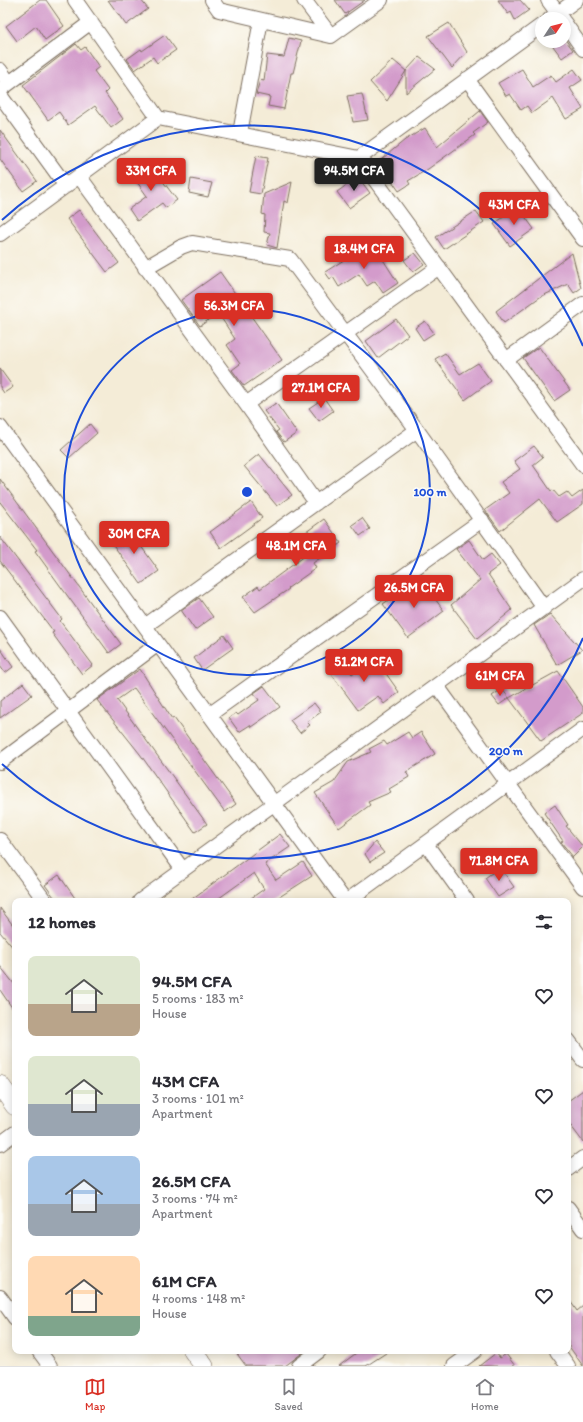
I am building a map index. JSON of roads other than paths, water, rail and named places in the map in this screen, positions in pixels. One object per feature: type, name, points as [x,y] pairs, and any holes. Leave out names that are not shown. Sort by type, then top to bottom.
[{"type":"street","points":[[75,0],[158,118],[240,133],[359,158],[583,465]]},
{"type":"street","points":[[212,0],[219,10],[331,36],[381,0]]},
{"type":"street","points":[[304,0],[331,36]]},
{"type":"street","points":[[548,0],[555,12]]},
{"type":"street","points":[[564,12],[576,0]]},
{"type":"street","points":[[240,133],[261,20]]},
{"type":"street","points":[[0,70],[5,86],[91,22]]},
{"type":"street","points":[[359,158],[535,30]]},
{"type":"street","points":[[571,34],[583,48]]},
{"type":"street","points":[[467,79],[583,239]]},
{"type":"street","points":[[0,94],[66,186]]},
{"type":"street","points":[[0,234],[158,118]]},
{"type":"street","points":[[79,176],[246,404],[316,503]]},
{"type":"street","points":[[145,268],[181,247],[192,243],[290,259],[418,430],[544,608]]},
{"type":"street","points":[[246,404],[439,267]]},
{"type":"street","points":[[506,360],[583,304]]},
{"type":"street","points":[[0,427],[344,898]]},
{"type":"street","points":[[145,626],[418,430]]},
{"type":"street","points":[[209,715],[482,520]]},
{"type":"street","points":[[144,898],[583,579]]},
{"type":"street","points":[[0,619],[182,870]]},
{"type":"street","points":[[0,762],[158,644]]},
{"type":"street","points":[[437,686],[583,887]]},
{"type":"street","points":[[350,898],[583,729]]},
{"type":"street","points":[[0,840],[42,898]]},
{"type":"street","points":[[426,844],[465,898]]},
{"type":"street","points":[[571,1044],[583,1060]]},
{"type":"street","points":[[0,1085],[12,1102]]},
{"type":"street","points":[[0,1144],[12,1135]]},
{"type":"street","points":[[571,1167],[583,1158]]},
{"type":"street","points":[[571,1212],[583,1229]]},
{"type":"street","points":[[0,1297],[12,1314]]},
{"type":"street","points":[[41,1354],[50,1366]]},
{"type":"street","points":[[195,1354],[204,1366]]},
{"type":"street","points":[[298,1366],[315,1354]]},
{"type":"street","points":[[454,1366],[471,1354]]},
{"type":"street","points":[[559,1354],[568,1366]]}]
